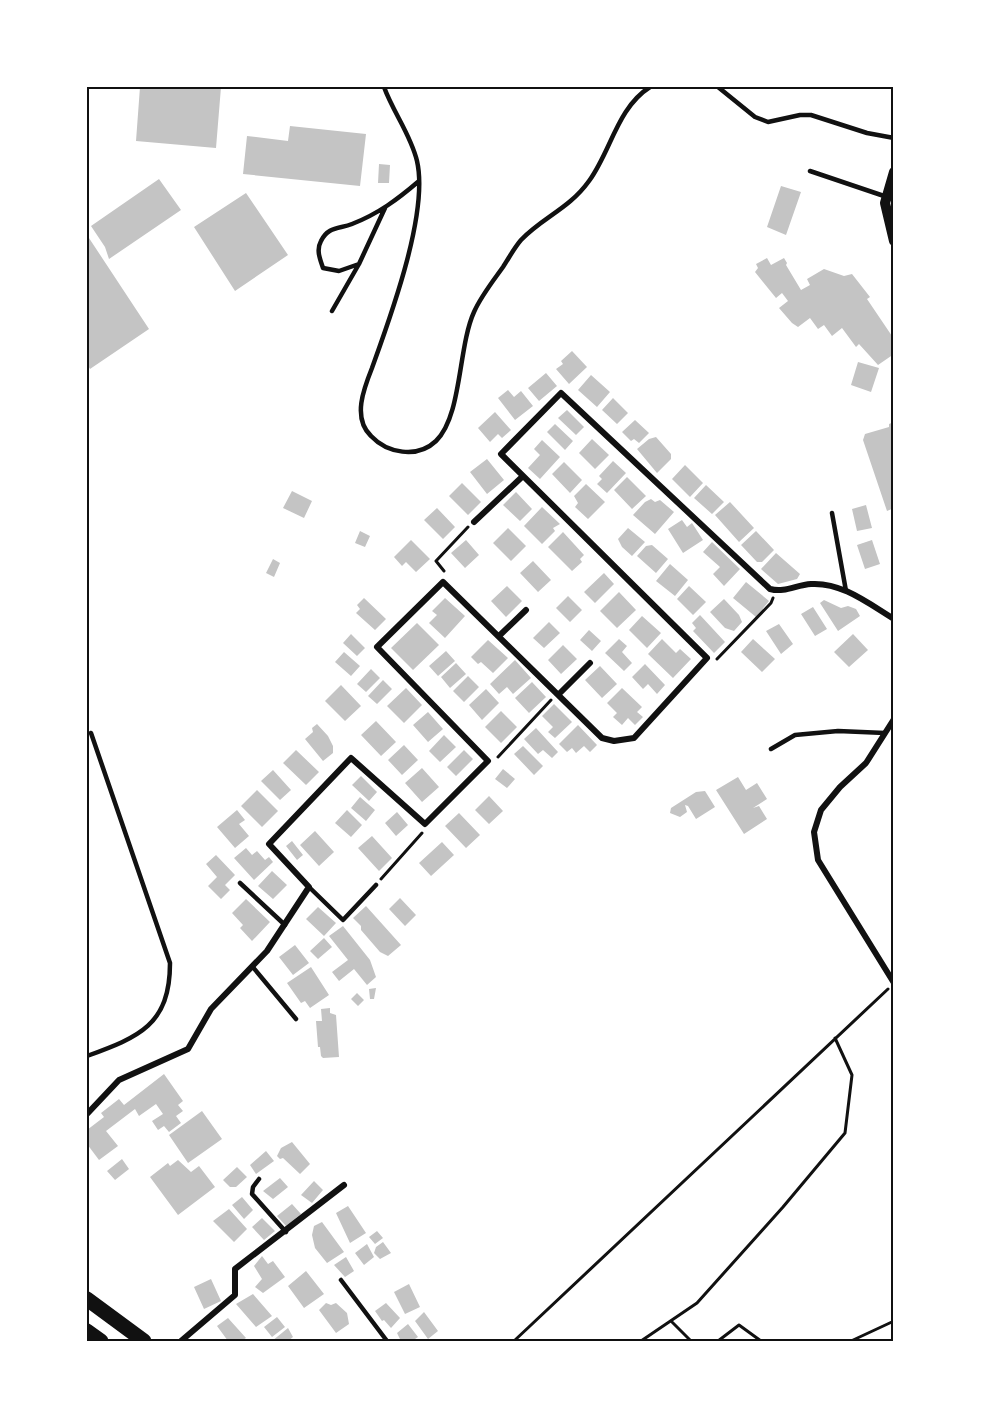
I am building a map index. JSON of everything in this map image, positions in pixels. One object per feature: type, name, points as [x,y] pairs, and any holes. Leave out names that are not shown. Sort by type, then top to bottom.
[{"type":"highway","points":[[87,1299],[144,1341]]},
{"type":"highway","points":[[87,1331],[101,1341]]},
{"type":"street","points":[[894,172],[885,204],[894,241]]},
{"type":"street","points":[[87,1114],[119,1080],[188,1049],[211,1009],[267,951],[309,887],[269,844],[351,758],[425,824],[488,761],[377,647],[443,582],[602,738],[615,741],[634,738],[707,658],[501,454],[561,393],[770,589],[781,592],[810,584],[831,585],[846,591],[894,619]]},
{"type":"street","points":[[474,522],[523,476]]},
{"type":"street","points":[[499,636],[526,610]]},
{"type":"street","points":[[559,694],[590,663]]},
{"type":"street","points":[[894,719],[866,763],[840,787],[821,810],[814,832],[818,860],[894,983]]},
{"type":"street","points":[[181,1341],[235,1294],[236,1269],[344,1185]]},
{"type":"lane","points":[[384,87],[414,151],[418,163],[419,181],[409,253],[363,391],[361,405],[366,432],[377,443],[390,449],[408,452],[422,450],[434,444],[444,432],[452,408],[469,324],[479,302],[520,241],[570,204],[580,193],[600,164],[629,106],[636,97],[650,87]]},
{"type":"lane","points":[[718,87],[756,117],[768,122],[811,115],[867,133],[894,138]]},
{"type":"lane","points":[[810,171],[887,197]]},
{"type":"lane","points":[[359,264],[339,271],[323,268],[318,254],[321,241],[332,228],[351,225],[385,208],[419,181]]},
{"type":"lane","points":[[332,311],[359,264],[385,208]]},
{"type":"lane","points":[[832,513],[846,591]]},
{"type":"lane","points":[[771,749],[795,735],[838,731],[885,734]]},
{"type":"lane","points":[[87,1056],[119,1045],[150,1025],[167,997],[170,971],[170,963],[90,733]]},
{"type":"lane","points":[[240,883],[285,926]]},
{"type":"lane","points":[[309,887],[342,920],[376,885]]},
{"type":"lane","points":[[252,966],[296,1019]]},
{"type":"lane","points":[[259,1179],[253,1187],[252,1194],[286,1232]]},
{"type":"lane","points":[[341,1280],[387,1341]]},
{"type":"path","points":[[443,582],[445,572],[436,561],[474,522]]},
{"type":"path","points":[[707,658],[715,661],[771,603],[776,590]]},
{"type":"path","points":[[488,761],[494,760],[559,694]]},
{"type":"path","points":[[376,885],[421,836],[425,824]]},
{"type":"path","points":[[514,1341],[894,983]]},
{"type":"path","points":[[641,1341],[697,1303],[783,1208],[845,1133],[852,1075],[835,1038]]},
{"type":"path","points":[[671,1321],[691,1341]]},
{"type":"path","points":[[851,1341],[894,1321]]},
{"type":"path","points":[[718,1341],[739,1324],[761,1341]]},
{"type":"building","points":[[140,87],[221,87],[216,148],[136,141]]},
{"type":"building","points":[[290,126],[366,134],[360,186],[243,174],[247,136],[288,141]]},
{"type":"building","points":[[379,164],[390,165],[389,183],[378,183]]},
{"type":"building","points":[[159,179],[181,210],[109,259],[105,247],[91,226]]},
{"type":"building","points":[[781,186],[801,192],[786,235],[767,227]]},
{"type":"building","points":[[246,193],[288,255],[235,291],[194,227]]},
{"type":"building","points":[[87,235],[149,329],[90,369],[87,364]]},
{"type":"building","points":[[767,258],[771,265],[784,258],[801,290],[810,285],[807,279],[824,269],[844,276],[852,274],[870,297],[867,299],[892,336],[894,334],[894,354],[878,365],[859,344],[856,347],[842,328],[832,336],[824,325],[818,329],[810,318],[798,327],[792,323],[779,308],[788,301],[782,293],[776,298],[755,272],[758,268],[756,264]]},
{"type":"building","points":[[572,351],[587,367],[569,384],[556,369],[563,364],[561,361]]},
{"type":"building","points":[[858,362],[879,368],[871,392],[851,385]]},
{"type":"building","points":[[546,373],[557,386],[539,401],[528,388]]},
{"type":"building","points":[[591,375],[610,392],[597,407],[578,390]]},
{"type":"building","points":[[508,390],[514,397],[521,391],[533,406],[515,420],[498,398]]},
{"type":"building","points":[[613,398],[628,413],[617,424],[602,410]]},
{"type":"building","points":[[567,410],[584,427],[576,435],[558,418]]},
{"type":"building","points":[[495,412],[511,430],[502,438],[498,434],[490,442],[478,428]]},
{"type":"building","points":[[635,420],[649,433],[639,443],[634,439],[631,441],[622,432]]},
{"type":"building","points":[[894,422],[894,508],[887,511],[863,440],[865,434],[889,427],[889,424]]},
{"type":"building","points":[[555,424],[573,441],[565,450],[547,432]]},
{"type":"building","points":[[656,437],[671,454],[671,459],[657,473],[637,449],[649,439]]},
{"type":"building","points":[[592,439],[609,455],[595,469],[579,453]]},
{"type":"building","points":[[542,440],[560,457],[540,479],[528,468],[540,455],[534,449]]},
{"type":"building","points":[[487,459],[504,480],[487,494],[470,472]]},
{"type":"building","points":[[613,461],[626,473],[607,493],[597,484],[602,479],[599,476]]},
{"type":"building","points":[[564,462],[582,480],[570,493],[552,474]]},
{"type":"building","points":[[685,465],[703,483],[690,497],[672,479]]},
{"type":"building","points":[[627,477],[646,496],[632,509],[614,490]]},
{"type":"building","points":[[462,483],[481,502],[468,515],[449,496]]},
{"type":"building","points":[[586,484],[605,502],[588,519],[575,507],[578,503],[574,496]]},
{"type":"building","points":[[706,485],[724,502],[712,514],[694,498]]},
{"type":"building","points":[[292,491],[312,501],[304,518],[283,508]]},
{"type":"building","points":[[516,492],[532,509],[520,521],[503,505]]},
{"type":"building","points":[[651,499],[655,502],[660,500],[674,512],[655,534],[633,515]]},
{"type":"building","points":[[730,502],[754,528],[739,542],[715,515]]},
{"type":"building","points":[[866,505],[872,528],[857,531],[852,509]]},
{"type":"building","points":[[542,507],[560,524],[553,528],[555,531],[542,544],[524,526]]},
{"type":"building","points":[[437,508],[455,527],[443,539],[424,520]]},
{"type":"building","points":[[682,520],[687,527],[692,523],[703,540],[683,553],[668,529]]},
{"type":"building","points":[[508,528],[526,546],[511,561],[493,543]]},
{"type":"building","points":[[628,528],[645,542],[632,556],[622,547],[618,539]]},
{"type":"building","points":[[360,531],[370,536],[365,547],[355,543]]},
{"type":"building","points":[[756,531],[774,550],[762,562],[757,562],[741,545]]},
{"type":"building","points":[[563,532],[584,555],[580,559],[582,562],[572,571],[548,547]]},
{"type":"building","points":[[411,540],[430,559],[416,572],[406,562],[402,566],[394,557]]},
{"type":"building","points":[[466,540],[479,555],[465,568],[451,553]]},
{"type":"building","points":[[872,540],[880,564],[865,569],[857,545]]},
{"type":"building","points":[[712,542],[740,569],[724,586],[713,574],[720,567],[703,552]]},
{"type":"building","points":[[652,545],[668,559],[656,573],[637,556],[646,546]]},
{"type":"building","points":[[776,553],[800,574],[797,579],[778,584],[761,569]]},
{"type":"building","points":[[273,559],[280,563],[274,577],[266,573]]},
{"type":"building","points":[[533,561],[551,580],[538,592],[520,573]]},
{"type":"building","points":[[670,564],[688,580],[675,596],[656,581]]},
{"type":"building","points":[[604,573],[614,584],[595,603],[584,592]]},
{"type":"building","points":[[746,582],[769,601],[756,617],[733,598]]},
{"type":"building","points":[[507,586],[522,601],[506,617],[491,601]]},
{"type":"building","points":[[689,586],[706,602],[693,615],[677,599]]},
{"type":"building","points":[[619,592],[636,610],[617,628],[600,611]]},
{"type":"building","points":[[568,596],[582,610],[570,622],[556,608]]},
{"type":"building","points":[[364,598],[386,619],[375,630],[356,613],[360,609],[357,605]]},
{"type":"building","points":[[445,598],[465,616],[445,638],[429,623],[437,615],[432,611]]},
{"type":"building","points":[[724,599],[739,615],[742,622],[734,631],[725,628],[710,612]]},
{"type":"building","points":[[824,600],[841,608],[848,606],[856,609],[860,616],[838,631],[820,603]]},
{"type":"building","points":[[813,607],[827,629],[815,636],[801,614]]},
{"type":"building","points":[[700,615],[725,642],[714,653],[693,631],[696,628],[692,623]]},
{"type":"building","points":[[642,616],[661,633],[647,648],[629,630]]},
{"type":"building","points":[[549,622],[560,633],[544,648],[533,638]]},
{"type":"building","points":[[417,623],[439,645],[413,670],[391,648]]},
{"type":"building","points":[[779,624],[793,644],[781,654],[766,631]]},
{"type":"building","points":[[589,630],[601,641],[592,651],[580,640]]},
{"type":"building","points":[[351,634],[365,648],[357,656],[343,643]]},
{"type":"building","points":[[853,634],[868,650],[849,667],[834,652]]},
{"type":"building","points":[[619,639],[627,646],[622,652],[632,663],[624,671],[605,653]]},
{"type":"building","points":[[662,639],[676,653],[680,649],[691,659],[673,678],[648,654]]},
{"type":"building","points":[[753,639],[775,659],[762,672],[741,652]]},
{"type":"building","points":[[488,640],[508,658],[493,673],[481,662],[478,664],[471,657]]},
{"type":"building","points":[[563,645],[577,659],[561,674],[548,660]]},
{"type":"building","points":[[446,651],[455,661],[438,676],[429,666]]},
{"type":"building","points":[[344,652],[360,666],[351,676],[335,662]]},
{"type":"building","points":[[515,660],[531,678],[513,694],[507,687],[499,694],[490,684]]},
{"type":"building","points":[[456,663],[466,674],[450,688],[441,677]]},
{"type":"building","points":[[645,664],[665,685],[657,694],[648,684],[643,689],[632,677]]},
{"type":"building","points":[[600,666],[617,684],[602,698],[585,680]]},
{"type":"building","points":[[371,669],[380,678],[366,692],[357,684]]},
{"type":"building","points":[[468,676],[479,687],[464,702],[453,691]]},
{"type":"building","points":[[383,680],[392,689],[377,704],[368,696]]},
{"type":"building","points":[[532,682],[546,697],[529,713],[515,698]]},
{"type":"building","points":[[341,685],[361,706],[345,721],[325,701]]},
{"type":"building","points":[[406,688],[422,705],[404,723],[387,706]]},
{"type":"building","points":[[622,688],[642,707],[637,712],[643,717],[635,725],[628,718],[622,725],[613,717],[617,713],[607,703]]},
{"type":"building","points":[[486,689],[499,703],[482,720],[469,705]]},
{"type":"building","points":[[554,704],[572,722],[555,738],[548,732],[553,727],[542,716]]},
{"type":"building","points":[[501,711],[517,727],[501,743],[485,727]]},
{"type":"building","points":[[428,712],[443,729],[428,742],[413,725]]},
{"type":"building","points":[[376,721],[396,742],[381,756],[361,735]]},
{"type":"building","points":[[317,724],[328,736],[333,746],[333,753],[323,761],[305,739],[313,732],[312,728]]},
{"type":"building","points":[[578,725],[597,745],[590,752],[584,746],[576,753],[572,748],[567,752],[559,744]]},
{"type":"building","points":[[536,728],[558,752],[552,758],[543,750],[538,754],[524,739]]},
{"type":"building","points":[[444,735],[456,747],[440,762],[429,751]]},
{"type":"building","points":[[404,745],[418,760],[402,775],[388,760]]},
{"type":"building","points":[[523,746],[543,766],[534,775],[514,754]]},
{"type":"building","points":[[296,750],[319,772],[306,785],[283,763]]},
{"type":"building","points":[[464,750],[473,759],[456,776],[447,767]]},
{"type":"building","points":[[422,768],[439,787],[422,802],[405,783]]},
{"type":"building","points":[[503,769],[515,779],[507,788],[495,779]]},
{"type":"building","points":[[273,770],[291,790],[280,800],[261,781]]},
{"type":"building","points":[[361,776],[377,792],[369,801],[352,785]]},
{"type":"building","points":[[738,777],[746,790],[757,783],[767,799],[753,808],[759,806],[767,819],[744,834],[716,790]]},
{"type":"building","points":[[257,790],[278,811],[262,827],[241,806]]},
{"type":"building","points":[[705,791],[715,807],[696,819],[685,805],[687,812],[680,817],[670,813],[671,808],[696,792]]},
{"type":"building","points":[[489,796],[503,811],[489,824],[475,810]]},
{"type":"building","points":[[360,797],[375,810],[366,821],[351,808]]},
{"type":"building","points":[[237,810],[245,820],[239,824],[249,836],[235,848],[217,827]]},
{"type":"building","points":[[347,810],[362,825],[351,837],[335,823]]},
{"type":"building","points":[[397,812],[408,825],[396,836],[385,823]]},
{"type":"building","points":[[459,813],[480,835],[466,848],[445,826]]},
{"type":"building","points":[[315,831],[334,852],[319,866],[300,845]]},
{"type":"building","points":[[372,836],[392,858],[379,871],[358,848]]},
{"type":"building","points":[[292,841],[303,855],[297,860],[286,846]]},
{"type":"building","points":[[442,842],[454,855],[431,876],[419,863]]},
{"type":"building","points":[[246,848],[252,855],[257,851],[265,860],[269,857],[273,862],[254,880],[234,858]]},
{"type":"building","points":[[216,855],[235,875],[225,885],[230,890],[221,899],[208,886],[217,877],[206,864]]},
{"type":"building","points":[[272,871],[287,885],[273,899],[258,886]]},
{"type":"building","points":[[400,898],[416,915],[405,926],[389,909]]},
{"type":"building","points":[[246,899],[270,922],[252,941],[240,928],[243,925],[232,913]]},
{"type":"building","points":[[366,906],[401,945],[388,956],[380,952],[353,918]]},
{"type":"building","points":[[318,907],[336,923],[324,936],[306,919]]},
{"type":"building","points":[[343,926],[370,960],[376,977],[367,985],[354,969],[339,981],[332,972],[348,960],[329,936]]},
{"type":"building","points":[[324,938],[332,947],[318,959],[310,951]]},
{"type":"building","points":[[295,945],[309,963],[293,975],[279,957]]},
{"type":"building","points":[[311,967],[329,995],[310,1008],[305,1001],[301,1003],[287,983]]},
{"type":"building","points":[[376,988],[374,999],[370,999],[369,989]]},
{"type":"building","points":[[357,993],[364,1000],[358,1006],[351,999]]},
{"type":"building","points":[[330,1008],[330,1013],[336,1015],[339,1057],[323,1058],[320,1047],[318,1047],[316,1021],[322,1021],[321,1009]]},
{"type":"building","points":[[164,1074],[183,1101],[178,1105],[183,1111],[176,1116],[181,1123],[169,1132],[164,1126],[158,1130],[152,1121],[163,1114],[156,1104],[139,1116],[135,1109],[106,1131],[118,1146],[99,1160],[87,1144],[87,1130],[104,1117],[101,1113],[119,1099],[124,1105]]},
{"type":"building","points":[[202,1111],[222,1139],[188,1163],[169,1135]]},
{"type":"building","points":[[292,1142],[310,1164],[300,1174],[283,1158],[280,1159],[277,1156],[281,1148]]},
{"type":"building","points":[[266,1151],[274,1161],[256,1174],[250,1165]]},
{"type":"building","points":[[122,1159],[129,1169],[115,1180],[107,1171]]},
{"type":"building","points":[[178,1160],[191,1172],[199,1166],[215,1187],[178,1215],[150,1177],[168,1163],[170,1166]]},
{"type":"building","points":[[237,1167],[247,1177],[236,1187],[230,1187],[223,1180]]},
{"type":"building","points":[[280,1178],[288,1187],[273,1199],[263,1191]]},
{"type":"building","points":[[314,1181],[323,1190],[312,1203],[301,1195]]},
{"type":"building","points":[[242,1197],[253,1210],[244,1219],[232,1205]]},
{"type":"building","points":[[292,1204],[301,1214],[286,1226],[277,1216]]},
{"type":"building","points":[[348,1206],[366,1233],[350,1243],[336,1213]]},
{"type":"building","points":[[229,1209],[247,1229],[234,1242],[213,1221]]},
{"type":"building","points":[[262,1218],[275,1231],[264,1240],[252,1227]]},
{"type":"building","points":[[322,1222],[344,1252],[327,1263],[315,1248],[312,1235],[314,1226]]},
{"type":"building","points":[[377,1231],[383,1238],[375,1244],[369,1237]]},
{"type":"building","points":[[383,1242],[391,1253],[380,1259],[374,1253],[376,1247]]},
{"type":"building","points":[[367,1244],[374,1257],[364,1265],[355,1253]]},
{"type":"building","points":[[262,1256],[268,1264],[273,1261],[285,1277],[263,1293],[255,1287],[262,1279],[254,1266]]},
{"type":"building","points":[[346,1257],[354,1271],[345,1277],[334,1265]]},
{"type":"building","points":[[306,1271],[324,1294],[304,1308],[288,1286]]},
{"type":"building","points":[[211,1279],[221,1301],[204,1309],[194,1287]]},
{"type":"building","points":[[409,1284],[420,1307],[405,1314],[394,1292]]},
{"type":"building","points":[[253,1294],[272,1316],[256,1327],[236,1304]]},
{"type":"building","points":[[326,1303],[331,1305],[336,1303],[347,1313],[349,1324],[336,1333],[319,1310]]},
{"type":"building","points":[[386,1303],[400,1318],[391,1328],[375,1311]]},
{"type":"building","points":[[424,1312],[438,1331],[428,1339],[415,1321]]},
{"type":"building","points":[[277,1317],[285,1327],[272,1337],[264,1327]]},
{"type":"building","points":[[228,1318],[246,1338],[241,1341],[228,1341],[217,1326]]},
{"type":"building","points":[[408,1324],[418,1337],[412,1341],[398,1341],[400,1339],[397,1333]]},
{"type":"building","points":[[288,1328],[293,1337],[288,1341],[272,1341]]}]
